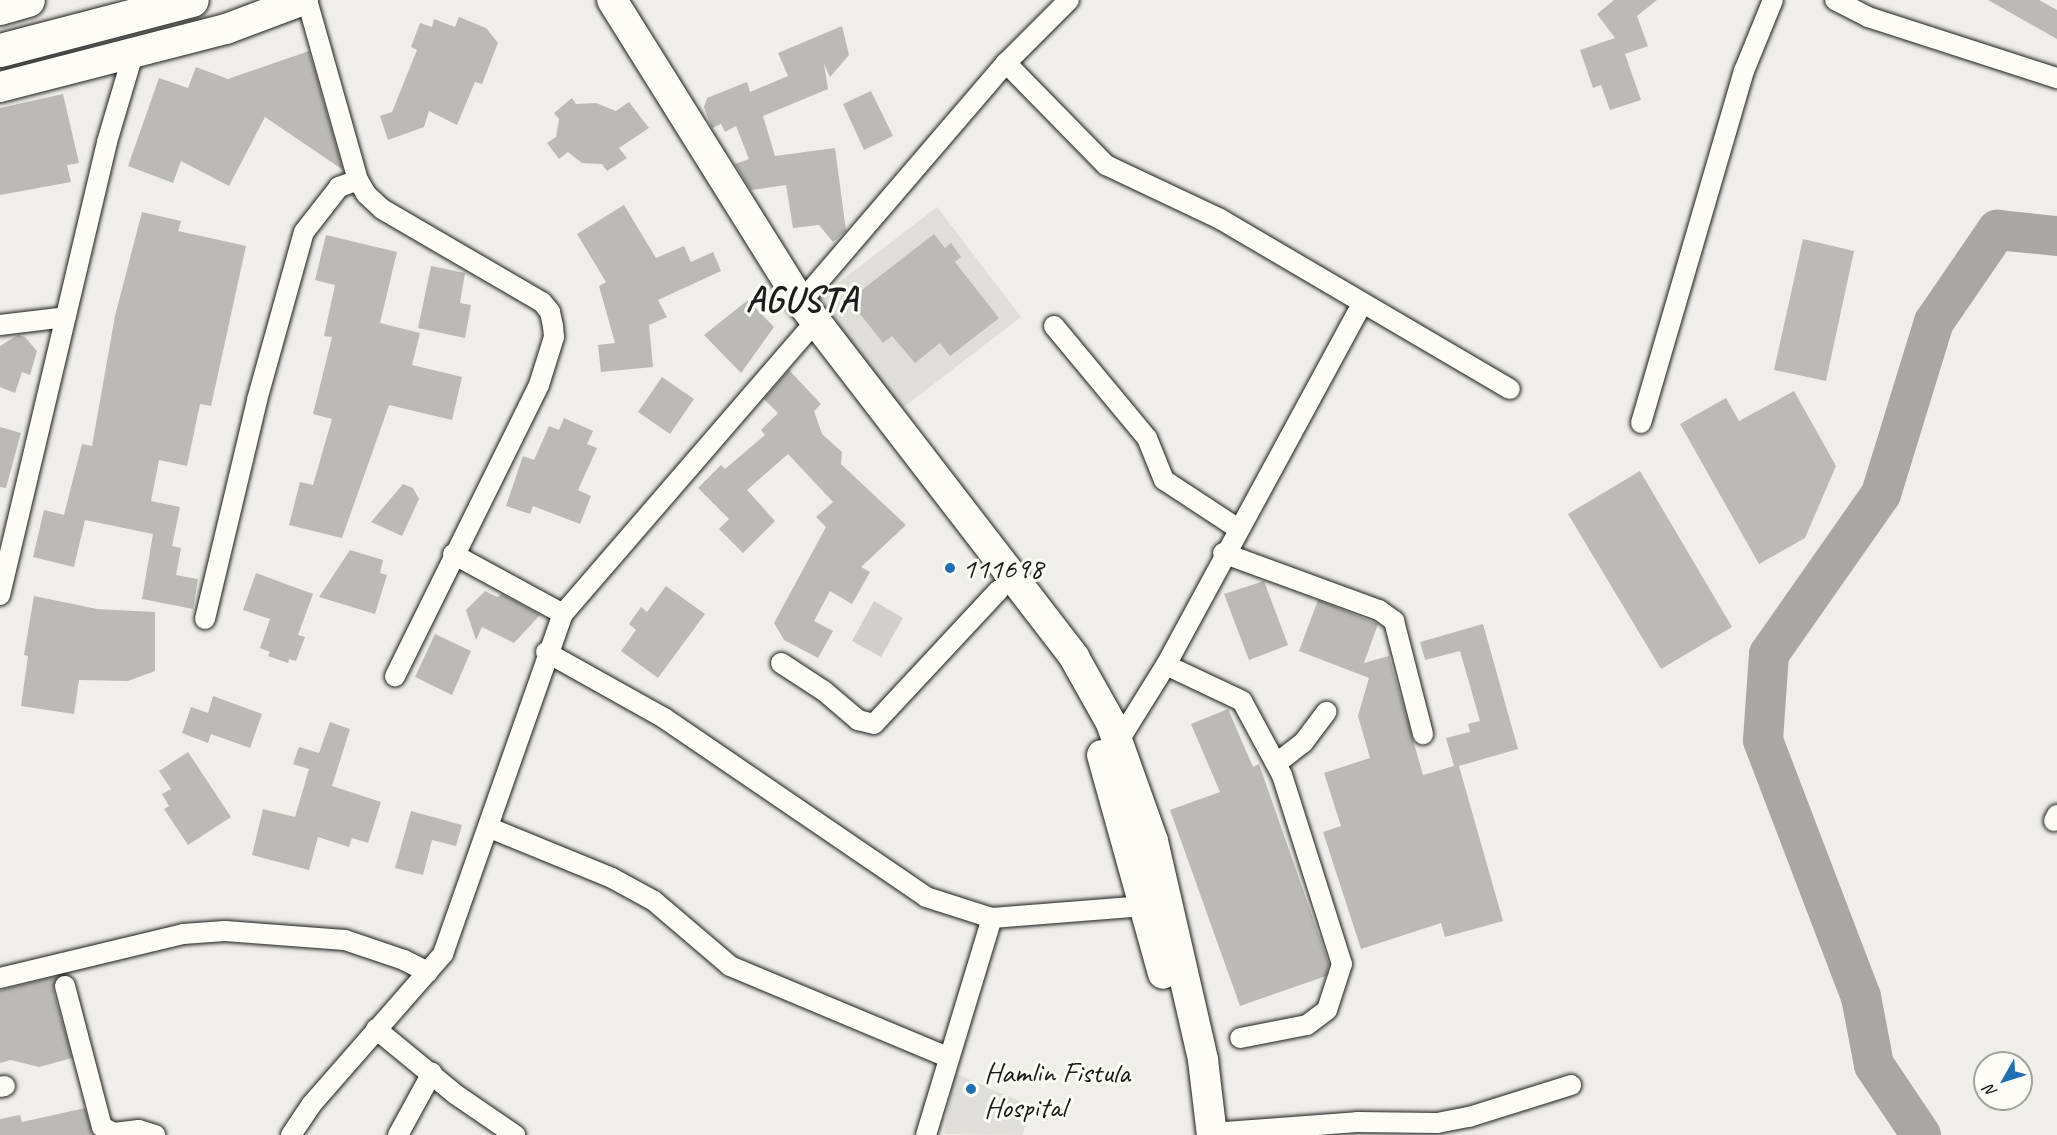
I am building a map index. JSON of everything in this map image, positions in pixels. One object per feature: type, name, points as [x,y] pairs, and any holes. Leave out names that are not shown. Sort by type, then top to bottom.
[{"type":"highway","points":[[0,8],[28,0]]},
{"type":"highway","points":[[0,50],[192,0]]},
{"type":"highway","points":[[0,60],[38,41]]},
{"type":"main road","points":[[0,87],[226,29],[305,0]]},
{"type":"main road","points":[[598,0],[807,331],[1056,667],[1096,738],[1145,906],[1206,1134]]},
{"type":"main road","points":[[612,0],[801,302],[1074,657],[1118,742],[1163,883],[1203,1060],[1206,1134]]},
{"type":"street","points":[[305,0],[358,180],[382,209],[542,302],[550,312],[554,337],[539,385],[453,554],[395,676]]},
{"type":"street","points":[[801,302],[1006,63],[1069,0]]},
{"type":"street","points":[[1641,423],[1744,71],[1773,0]]},
{"type":"street","points":[[1835,0],[1868,17],[2057,78]]},
{"type":"street","points":[[0,594],[107,142],[133,54]]},
{"type":"street","points":[[1006,63],[1106,165],[1220,219],[1510,389]]},
{"type":"street","points":[[205,619],[257,400],[304,232],[339,188],[358,180]]},
{"type":"street","points":[[1118,742],[1166,665],[1223,553],[1362,304]]},
{"type":"street","points":[[0,325],[66,317]]},
{"type":"street","points":[[1054,326],[1147,438],[1164,480],[1237,528]]},
{"type":"street","points":[[291,1135],[376,1029],[443,954],[490,828],[546,652],[562,614],[807,331]]},
{"type":"street","points":[[1223,553],[1379,610],[1394,621],[1423,734]]},
{"type":"street","points":[[453,554],[562,614]]},
{"type":"street","points":[[781,663],[824,691],[858,720],[874,724],[999,590]]},
{"type":"street","points":[[546,652],[664,718],[926,897],[992,918],[1145,906]]},
{"type":"street","points":[[1166,665],[1242,701],[1277,763],[1342,964],[1327,1010],[1307,1025],[1240,1038]]},
{"type":"street","points":[[1277,763],[1302,744],[1326,712]]},
{"type":"street","points":[[490,828],[612,878],[654,901],[730,966],[948,1057]]},
{"type":"street","points":[[926,1135],[992,918]]},
{"type":"street","points":[[0,978],[183,934],[225,931],[345,940],[404,960],[428,972]]},
{"type":"street","points":[[65,986],[102,1127],[114,1133],[128,1130],[155,1135]]},
{"type":"street","points":[[376,1029],[515,1135]]},
{"type":"street","points":[[398,1135],[432,1073]]},
{"type":"street","points":[[1206,1134],[1358,1122],[1437,1123],[1469,1118],[1571,1085]]},
{"type":"shaded area","points":[[937,207],[1021,317],[900,410],[816,300]]},
{"type":"shaded area","points":[[874,601],[903,618],[881,657],[852,641]]},
{"type":"shaded area","name":"Hamlin Fistula Hospital","points":[[954,1073],[1029,1105],[1023,1135],[944,1134]]},
{"type":"building","points":[[1614,0],[1657,0],[1637,16],[1648,46],[1625,54],[1641,100],[1610,110],[1601,85],[1593,88],[1580,50],[1615,38],[1597,14]]},
{"type":"building","points":[[1988,0],[2039,0],[2057,10],[2057,39]]},
{"type":"building","points":[[459,17],[486,28],[498,43],[482,84],[475,82],[457,125],[429,111],[424,127],[388,140],[380,116],[392,112],[417,50],[411,47],[420,23],[432,27],[434,19],[455,27]]},
{"type":"building","points":[[842,26],[849,55],[830,77],[824,64],[828,89],[763,116],[775,156],[835,148],[846,231],[833,242],[819,225],[793,228],[786,185],[751,190],[735,164],[749,159],[736,126],[725,132],[721,124],[712,128],[704,107],[707,98],[747,82],[750,92],[788,76],[778,53]]},
{"type":"building","points":[[309,51],[343,170],[265,117],[229,186],[181,161],[173,183],[128,166],[159,78],[188,88],[196,67],[228,79]]},
{"type":"building","points":[[871,91],[893,136],[864,150],[843,104]]},
{"type":"building","points":[[63,94],[79,163],[67,165],[71,182],[0,195],[0,108]]},
{"type":"building","points":[[572,98],[576,104],[596,103],[616,111],[629,102],[649,128],[619,148],[627,158],[607,171],[602,164],[582,163],[568,152],[559,159],[547,143],[556,137],[559,119],[554,113]]},
{"type":"building","points":[[624,205],[656,258],[684,246],[691,262],[713,252],[721,271],[658,300],[667,317],[649,325],[653,367],[601,372],[598,345],[615,343],[599,286],[606,282],[577,234]]},
{"type":"building","points":[[142,212],[181,221],[178,231],[246,246],[211,406],[200,404],[187,466],[159,460],[151,501],[180,507],[172,546],[181,548],[176,575],[198,579],[193,609],[142,599],[153,534],[85,520],[74,567],[33,557],[44,510],[64,515],[82,444],[92,446],[115,316]]},
{"type":"building","points":[[934,234],[945,248],[951,243],[961,257],[955,262],[999,318],[950,356],[940,343],[915,363],[892,336],[883,343],[849,300]]},
{"type":"building","points":[[326,235],[397,252],[380,323],[420,333],[412,365],[462,377],[452,420],[389,405],[342,538],[289,525],[300,482],[313,485],[332,419],[313,414],[332,337],[324,336],[335,285],[315,280]]},
{"type":"building","points":[[1803,239],[1854,251],[1826,381],[1774,370]]},
{"type":"building","points":[[431,266],[465,273],[460,303],[471,305],[465,338],[418,328]]},
{"type":"building","points":[[748,300],[774,327],[741,373],[704,335]]},
{"type":"building","points":[[18,335],[25,337],[37,351],[30,375],[22,372],[15,393],[0,387],[0,346]]},
{"type":"building","points":[[789,370],[821,404],[814,411],[822,434],[842,452],[841,464],[906,525],[861,567],[870,572],[852,604],[830,591],[814,621],[833,631],[818,658],[784,640],[774,623],[826,527],[816,517],[833,502],[788,454],[747,490],[775,521],[743,553],[719,529],[729,519],[698,488],[721,465],[725,469],[765,435],[761,430],[778,413],[764,399]]},
{"type":"building","points":[[662,377],[694,399],[670,434],[638,412]]},
{"type":"building","points":[[1794,391],[1836,466],[1805,538],[1759,564],[1680,424],[1726,398],[1739,421]]},
{"type":"building","points":[[564,418],[593,431],[587,444],[597,448],[578,490],[591,496],[580,524],[533,506],[530,514],[506,506],[523,456],[534,460],[549,426],[559,430]]},
{"type":"building","points":[[0,427],[21,433],[6,488],[0,487]]},
{"type":"building","points":[[1640,471],[1732,627],[1661,669],[1568,514]]},
{"type":"building","points":[[403,484],[413,488],[419,499],[402,536],[371,522]]},
{"type":"building","points":[[350,550],[383,560],[380,573],[387,575],[375,614],[319,597]]},
{"type":"building","points":[[256,573],[313,594],[298,635],[305,637],[296,661],[289,659],[288,663],[268,656],[270,652],[260,648],[270,619],[243,610]]},
{"type":"building","points":[[1264,581],[1288,645],[1249,660],[1224,594]]},
{"type":"building","points":[[666,586],[705,614],[658,678],[621,651],[636,630],[629,624],[641,607],[647,612]]},
{"type":"building","points":[[485,591],[497,597],[502,594],[540,615],[514,643],[482,627],[476,640],[466,610]]},
{"type":"building","points":[[34,596],[97,609],[155,612],[155,671],[128,681],[79,680],[74,714],[21,706],[28,656],[24,655]]},
{"type":"building","points":[[1318,600],[1378,624],[1364,663],[1389,656],[1423,775],[1454,766],[1446,738],[1470,732],[1468,724],[1480,721],[1460,651],[1425,660],[1420,642],[1483,624],[1518,749],[1459,766],[1503,921],[1445,937],[1441,923],[1361,949],[1323,832],[1341,826],[1324,773],[1370,758],[1358,716],[1369,678],[1299,651]]},
{"type":"building","points":[[435,634],[471,651],[452,695],[415,677]]},
{"type":"building","points":[[213,696],[262,714],[250,748],[211,734],[208,743],[182,733],[191,707],[208,713]]},
{"type":"building","points":[[1228,709],[1253,767],[1259,764],[1329,964],[1326,976],[1240,1006],[1170,810],[1220,792],[1191,724]]},
{"type":"building","points":[[330,722],[350,729],[332,786],[381,802],[368,843],[352,838],[349,847],[318,837],[309,870],[252,855],[263,809],[295,817],[309,769],[293,764],[299,747],[319,753]]},
{"type":"building","points":[[188,752],[231,817],[188,845],[164,809],[169,806],[162,794],[171,789],[159,771]]},
{"type":"building","points":[[411,811],[462,825],[456,846],[432,840],[423,875],[395,868]]},
{"type":"building","points":[[58,976],[53,989],[72,1058],[39,1067],[11,1060],[0,1063],[0,990]]},
{"type":"building","points":[[85,1108],[93,1135],[0,1135],[0,1119],[20,1115],[22,1122]]},
{"type":"waterway","points":[[1921,1135],[1874,1065],[1861,997],[1763,740],[1769,654],[1881,494],[1934,322],[1997,230],[2057,236]]},
{"type":"place","name":"111698","points":[[950,568]]},
{"type":"place","name":"Hamlin Fistula Hospital","points":[[971,1089]]},
{"type":"district","name":"AGUSTA","points":[[802,300]]}]
